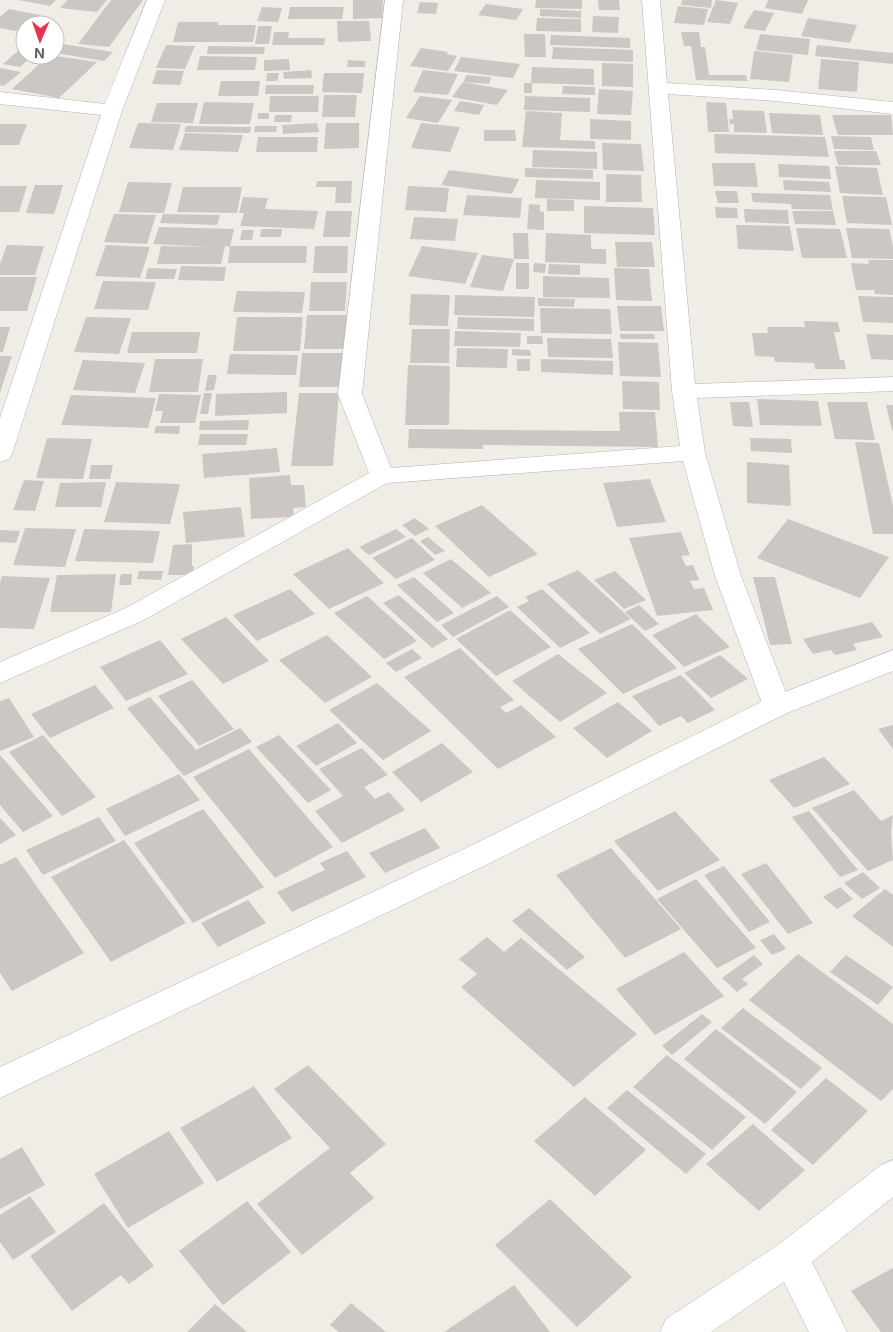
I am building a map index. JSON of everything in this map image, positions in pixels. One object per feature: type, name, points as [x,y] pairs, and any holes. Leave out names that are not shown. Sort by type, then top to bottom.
[{"type":"street","points":[[0,454],[112,111],[156,0]]},
{"type":"street","points":[[382,476],[350,394],[394,0]]},
{"type":"street","points":[[651,0],[684,391],[693,453],[728,576],[777,706]]},
{"type":"street","points":[[658,88],[819,98],[893,108]]},
{"type":"street","points":[[0,98],[112,111]]},
{"type":"street","points":[[684,391],[893,384]]},
{"type":"street","points":[[0,673],[135,614],[382,476],[693,453]]},
{"type":"street","points":[[0,1083],[475,857],[777,706],[893,660]]},
{"type":"street","points":[[679,1332],[791,1257],[893,1176]]},
{"type":"street","points":[[791,1257],[828,1332]]},
{"type":"building","points":[[18,0],[56,0],[50,6]]},
{"type":"building","points":[[67,0],[107,0],[97,12],[60,8]]},
{"type":"building","points":[[111,0],[143,0],[109,47],[78,44]]},
{"type":"building","points":[[353,0],[383,0],[382,18],[353,19]]},
{"type":"building","points":[[536,0],[582,0],[582,9],[535,8]]},
{"type":"building","points":[[598,0],[619,0],[620,10],[599,10]]},
{"type":"building","points":[[682,0],[712,0],[711,8],[681,5]]},
{"type":"building","points":[[716,0],[738,3],[730,24],[707,22]]},
{"type":"building","points":[[768,0],[808,0],[802,14],[765,8]]},
{"type":"building","points":[[420,2],[438,3],[436,14],[417,13]]},
{"type":"building","points":[[486,4],[523,9],[516,20],[478,15]]},
{"type":"building","points":[[678,6],[708,9],[704,25],[674,23]]},
{"type":"building","points":[[262,7],[282,8],[278,22],[257,21]]},
{"type":"building","points":[[290,7],[344,7],[342,19],[288,19]]},
{"type":"building","points":[[9,9],[40,15],[15,15],[15,31],[0,28],[0,17]]},
{"type":"building","points":[[540,9],[581,11],[581,18],[540,16]]},
{"type":"building","points":[[754,10],[774,13],[765,31],[743,28]]},
{"type":"building","points":[[593,16],[619,17],[618,33],[592,32]]},
{"type":"building","points":[[537,18],[581,19],[581,32],[536,31]]},
{"type":"building","points":[[808,18],[857,25],[850,43],[801,36]]},
{"type":"building","points":[[337,21],[369,21],[371,41],[338,42]]},
{"type":"building","points":[[178,22],[218,22],[218,25],[256,25],[253,42],[173,42]]},
{"type":"building","points":[[258,26],[272,26],[269,44],[255,44]]},
{"type":"building","points":[[274,32],[289,32],[288,38],[325,38],[324,45],[272,45]]},
{"type":"building","points":[[681,32],[699,32],[701,47],[705,47],[709,75],[746,75],[747,81],[696,80],[691,46],[684,46]]},
{"type":"building","points":[[524,34],[545,34],[546,57],[525,57]]},
{"type":"building","points":[[760,34],[810,39],[808,55],[756,50]]},
{"type":"building","points":[[551,35],[630,38],[630,48],[550,45]]},
{"type":"building","points":[[65,44],[113,52],[104,61],[65,55]]},
{"type":"building","points":[[166,45],[195,46],[185,69],[156,68]]},
{"type":"building","points":[[817,45],[893,53],[893,64],[815,56]]},
{"type":"building","points":[[208,46],[265,47],[264,54],[207,54]]},
{"type":"building","points":[[553,47],[633,50],[633,62],[552,59]]},
{"type":"building","points":[[421,48],[448,52],[446,54],[457,56],[448,71],[410,66]]},
{"type":"building","points":[[754,51],[793,55],[789,82],[750,79]]},
{"type":"building","points":[[15,54],[15,65],[22,65],[20,67],[3,64]]},
{"type":"building","points":[[200,56],[257,57],[255,70],[197,70]]},
{"type":"building","points":[[65,57],[97,62],[59,98],[12,89],[38,65],[65,65]]},
{"type":"building","points":[[461,57],[520,64],[513,78],[454,71]]},
{"type":"building","points":[[289,59],[290,70],[264,71],[264,60]]},
{"type":"building","points":[[821,59],[859,62],[857,92],[818,89]]},
{"type":"building","points":[[348,60],[365,61],[365,67],[347,67]]},
{"type":"building","points":[[602,63],[633,64],[633,87],[602,86]]},
{"type":"building","points":[[532,67],[594,69],[594,85],[531,83]]},
{"type":"building","points":[[0,68],[21,72],[4,86],[0,85]]},
{"type":"building","points":[[157,70],[184,71],[180,85],[152,84]]},
{"type":"building","points":[[311,70],[312,78],[284,79],[283,72]]},
{"type":"building","points":[[423,70],[458,74],[448,95],[413,92]]},
{"type":"building","points":[[267,73],[279,73],[277,81],[266,81]]},
{"type":"building","points":[[324,73],[364,73],[362,93],[322,92]]},
{"type":"building","points":[[466,75],[491,77],[489,84],[464,82]]},
{"type":"building","points":[[221,81],[260,81],[258,96],[218,96]]},
{"type":"building","points":[[463,82],[508,90],[497,105],[452,97]]},
{"type":"building","points":[[524,83],[532,83],[532,93],[524,93]]},
{"type":"building","points":[[266,85],[314,85],[313,94],[265,94]]},
{"type":"building","points":[[563,86],[595,87],[595,95],[562,94]]},
{"type":"building","points":[[599,89],[633,91],[631,115],[597,114]]},
{"type":"building","points":[[324,95],[357,95],[355,117],[322,117]]},
{"type":"building","points":[[270,96],[319,96],[318,112],[269,112]]},
{"type":"building","points":[[420,96],[452,100],[438,123],[406,118]]},
{"type":"building","points":[[525,96],[590,98],[590,112],[524,110]]},
{"type":"building","points":[[460,101],[484,105],[479,115],[454,111]]},
{"type":"building","points":[[204,102],[254,103],[250,124],[199,124]]},
{"type":"building","points":[[706,102],[726,103],[729,132],[708,132]]},
{"type":"building","points":[[157,103],[198,103],[193,123],[151,122]]},
{"type":"building","points":[[732,110],[764,111],[767,133],[734,132],[734,124],[730,124],[729,119],[733,119]]},
{"type":"building","points":[[526,111],[562,113],[560,140],[595,141],[595,149],[522,147]]},
{"type":"building","points":[[258,113],[269,113],[269,119],[258,119]]},
{"type":"building","points":[[769,113],[820,115],[823,135],[772,133]]},
{"type":"building","points":[[275,115],[292,115],[291,122],[274,122]]},
{"type":"building","points":[[832,115],[891,115],[893,135],[838,135]]},
{"type":"building","points":[[590,119],[631,121],[631,140],[590,139]]},
{"type":"building","points":[[138,123],[181,124],[173,150],[129,148]]},
{"type":"building","points":[[317,123],[319,132],[283,134],[282,125]]},
{"type":"building","points":[[326,123],[359,123],[359,148],[324,149]]},
{"type":"building","points":[[421,123],[460,127],[450,152],[411,148]]},
{"type":"building","points":[[0,124],[27,124],[19,145],[0,145]]},
{"type":"building","points":[[186,126],[251,127],[250,133],[184,132]]},
{"type":"building","points":[[255,126],[277,126],[276,132],[254,132]]},
{"type":"building","points":[[484,130],[515,130],[516,141],[484,141]]},
{"type":"building","points":[[185,133],[243,135],[238,152],[179,150]]},
{"type":"building","points":[[714,134],[825,137],[829,157],[715,153]]},
{"type":"building","points":[[831,136],[871,137],[874,150],[834,149]]},
{"type":"building","points":[[258,137],[318,137],[317,152],[256,152]]},
{"type":"building","points":[[602,143],[641,144],[644,171],[603,170]]},
{"type":"building","points":[[533,150],[597,152],[597,169],[532,167]]},
{"type":"building","points":[[834,151],[876,151],[881,165],[838,165]]},
{"type":"building","points":[[712,163],[755,163],[758,187],[714,186]]},
{"type":"building","points":[[778,164],[829,166],[831,179],[779,177]]},
{"type":"building","points":[[835,166],[877,168],[883,195],[840,193]]},
{"type":"building","points":[[525,168],[593,170],[593,179],[525,177]]},
{"type":"building","points":[[449,170],[519,179],[512,194],[441,185]]},
{"type":"building","points":[[606,174],[641,175],[642,202],[606,202]]},
{"type":"building","points":[[536,180],[600,182],[600,200],[535,198]]},
{"type":"building","points":[[783,180],[829,182],[831,192],[784,190]]},
{"type":"building","points":[[317,181],[352,181],[351,203],[335,203],[336,187],[316,187]]},
{"type":"building","points":[[128,182],[172,183],[164,213],[119,212]]},
{"type":"building","points":[[35,185],[63,185],[54,214],[26,213]]},
{"type":"building","points":[[0,186],[27,186],[19,212],[0,212]]},
{"type":"building","points":[[408,186],[449,188],[446,212],[405,210]]},
{"type":"building","points":[[183,187],[242,187],[237,213],[177,212]]},
{"type":"building","points":[[715,191],[737,191],[739,203],[718,203]]},
{"type":"building","points":[[751,193],[830,195],[833,210],[792,209],[791,204],[753,202]]},
{"type":"building","points":[[467,195],[522,198],[520,218],[463,215]]},
{"type":"building","points":[[842,196],[886,197],[892,225],[847,223]]},
{"type":"building","points":[[243,197],[268,198],[265,209],[318,211],[314,229],[240,226],[244,213],[239,213]]},
{"type":"building","points":[[547,199],[574,200],[574,211],[547,211]]},
{"type":"building","points":[[529,204],[540,205],[540,211],[544,212],[544,230],[527,229]]},
{"type":"building","points":[[584,206],[653,208],[655,235],[584,233]]},
{"type":"building","points":[[715,207],[737,208],[738,218],[716,218]]},
{"type":"building","points":[[744,209],[788,210],[789,224],[745,222]]},
{"type":"building","points":[[326,211],[352,211],[350,237],[323,237]]},
{"type":"building","points":[[792,211],[833,211],[836,225],[795,224]]},
{"type":"building","points":[[114,214],[156,215],[147,244],[104,242]]},
{"type":"building","points":[[163,214],[220,215],[217,225],[160,223]]},
{"type":"building","points":[[414,217],[458,219],[455,241],[410,239]]},
{"type":"building","points":[[736,225],[790,226],[794,251],[738,249]]},
{"type":"building","points":[[159,227],[234,229],[230,247],[225,246],[221,264],[157,264],[161,246],[211,247],[153,244]]},
{"type":"building","points":[[796,228],[840,229],[847,258],[802,258]]},
{"type":"building","points":[[846,228],[889,229],[893,247],[893,259],[852,258]]},
{"type":"building","points":[[261,229],[282,229],[281,237],[260,237]]},
{"type":"building","points":[[242,230],[254,230],[252,240],[240,240]]},
{"type":"building","points":[[513,233],[528,233],[529,259],[514,259]]},
{"type":"building","points":[[546,233],[591,235],[591,249],[606,249],[606,264],[545,262]]},
{"type":"building","points":[[615,242],[652,242],[655,267],[617,267]]},
{"type":"building","points":[[7,245],[44,246],[35,275],[0,275],[0,264]]},
{"type":"building","points":[[106,245],[150,247],[140,278],[95,276]]},
{"type":"building","points":[[230,246],[307,246],[306,263],[228,263]]},
{"type":"building","points":[[315,246],[348,246],[347,273],[313,273]]},
{"type":"building","points":[[422,246],[478,253],[465,284],[408,276]]},
{"type":"building","points":[[482,255],[514,259],[503,291],[470,287]]},
{"type":"building","points":[[868,260],[893,260],[893,295],[875,294],[874,290],[856,290],[851,263],[869,264]]},
{"type":"building","points":[[516,263],[529,263],[529,289],[516,289]]},
{"type":"building","points":[[534,263],[546,264],[545,273],[533,272]]},
{"type":"building","points":[[549,264],[580,265],[580,275],[548,274]]},
{"type":"building","points":[[181,266],[226,267],[224,281],[178,280]]},
{"type":"building","points":[[148,268],[177,269],[174,279],[145,279]]},
{"type":"building","points":[[614,268],[649,269],[652,301],[616,300]]},
{"type":"building","points":[[543,276],[609,278],[610,298],[543,297]]},
{"type":"building","points":[[0,277],[37,277],[27,311],[0,311]]},
{"type":"building","points":[[103,281],[156,282],[148,310],[94,309]]},
{"type":"building","points":[[311,282],[347,282],[345,311],[309,311]]},
{"type":"building","points":[[237,291],[305,292],[302,313],[233,312]]},
{"type":"building","points":[[411,294],[450,295],[448,326],[409,325]]},
{"type":"building","points":[[455,295],[535,297],[534,317],[454,315]]},
{"type":"building","points":[[858,296],[893,297],[893,323],[863,322]]},
{"type":"building","points":[[538,298],[575,299],[574,307],[538,306]]},
{"type":"building","points":[[617,306],[661,306],[664,331],[620,331]]},
{"type":"building","points":[[540,308],[610,309],[612,334],[541,333]]},
{"type":"building","points":[[307,315],[348,315],[345,349],[304,349]]},
{"type":"building","points":[[86,317],[131,318],[119,354],[74,352]]},
{"type":"building","points":[[237,317],[303,317],[300,351],[233,351]]},
{"type":"building","points":[[458,317],[534,319],[534,331],[457,329]]},
{"type":"building","points":[[804,321],[838,322],[840,332],[834,332],[840,360],[844,360],[846,369],[815,369],[814,363],[775,362],[774,357],[755,356],[752,333],[768,333],[767,327],[805,327]]},
{"type":"building","points":[[0,327],[10,327],[3,352],[0,352]]},
{"type":"building","points":[[412,329],[450,329],[449,363],[410,363]]},
{"type":"building","points":[[455,331],[521,333],[520,347],[454,346]]},
{"type":"building","points":[[132,332],[200,332],[197,353],[127,353]]},
{"type":"building","points":[[620,334],[654,334],[655,339],[621,339]]},
{"type":"building","points":[[866,334],[893,335],[893,360],[871,359]]},
{"type":"building","points":[[527,336],[542,336],[543,344],[527,344]]},
{"type":"building","points":[[547,338],[611,339],[613,358],[548,357]]},
{"type":"building","points":[[618,342],[658,343],[661,377],[620,376]]},
{"type":"building","points":[[457,348],[508,349],[507,368],[456,367]]},
{"type":"building","points":[[512,349],[530,350],[531,356],[512,355]]},
{"type":"building","points":[[302,353],[343,353],[341,387],[299,387]]},
{"type":"building","points":[[230,354],[298,355],[296,375],[227,374]]},
{"type":"building","points":[[0,356],[12,356],[0,393]]},
{"type":"building","points":[[155,359],[203,359],[198,392],[149,392]]},
{"type":"building","points":[[517,359],[530,359],[530,371],[517,371]]},
{"type":"building","points":[[541,359],[613,361],[613,375],[541,372]]},
{"type":"building","points":[[83,360],[145,363],[135,393],[73,390]]},
{"type":"building","points":[[408,365],[450,366],[449,425],[405,425]]},
{"type":"building","points":[[208,375],[217,375],[214,390],[205,391]]},
{"type":"building","points":[[622,381],[659,382],[660,410],[623,409]]},
{"type":"building","points":[[287,392],[287,413],[215,416],[216,394]]},
{"type":"building","points":[[204,393],[212,393],[208,414],[200,414]]},
{"type":"building","points":[[299,393],[339,393],[333,466],[291,466]]},
{"type":"building","points":[[159,394],[201,395],[195,423],[160,423],[163,411],[155,411]]},
{"type":"building","points":[[71,395],[156,398],[148,428],[61,425]]},
{"type":"building","points":[[757,399],[818,401],[822,426],[760,425]]},
{"type":"building","points":[[730,402],[749,402],[753,427],[733,426]]},
{"type":"building","points":[[827,402],[867,402],[875,440],[835,439]]},
{"type":"building","points":[[886,405],[893,405],[893,430],[892,430]]},
{"type":"building","points":[[619,412],[655,412],[658,447],[483,445],[483,449],[408,448],[409,429],[620,431]]},
{"type":"building","points":[[249,420],[248,430],[199,430],[200,421]]},
{"type":"building","points":[[156,426],[180,426],[179,434],[154,433]]},
{"type":"building","points":[[200,434],[248,434],[246,445],[198,445]]},
{"type":"building","points":[[47,438],[92,439],[83,479],[36,478]]},
{"type":"building","points":[[750,438],[791,439],[792,453],[751,451]]},
{"type":"building","points":[[855,442],[879,443],[893,506],[893,534],[873,534]]},
{"type":"building","points":[[277,448],[280,472],[204,478],[202,454]]},
{"type":"building","points":[[747,462],[789,465],[791,506],[747,503]]},
{"type":"building","points":[[91,465],[113,465],[110,479],[89,479]]},
{"type":"building","points":[[290,475],[291,485],[304,485],[306,507],[293,508],[294,517],[251,519],[249,478]]},
{"type":"building","points":[[650,479],[666,522],[617,527],[603,483]]},
{"type":"building","points":[[24,480],[44,481],[35,511],[13,510]]},
{"type":"building","points":[[106,482],[101,507],[55,507],[60,483]]},
{"type":"building","points":[[116,482],[180,484],[170,524],[104,522]]},
{"type":"building","points":[[482,505],[538,554],[489,577],[435,526]]},
{"type":"building","points":[[241,507],[245,537],[186,543],[183,512]]},
{"type":"building","points":[[415,518],[429,529],[415,536],[402,525]]},
{"type":"building","points":[[788,519],[889,557],[860,598],[757,558]]},
{"type":"building","points":[[25,528],[76,529],[65,567],[13,565]]},
{"type":"building","points":[[84,529],[160,531],[153,563],[75,561]]},
{"type":"building","points":[[396,529],[406,537],[369,555],[359,547]]},
{"type":"building","points":[[0,530],[20,531],[16,543],[0,542]]},
{"type":"building","points":[[681,532],[690,555],[681,556],[686,566],[693,565],[699,580],[690,581],[694,589],[704,588],[713,610],[657,616],[629,538]]},
{"type":"building","points":[[428,537],[445,551],[435,555],[420,541]]},
{"type":"building","points":[[412,538],[435,560],[396,579],[372,558]]},
{"type":"building","points":[[192,544],[193,575],[168,575],[173,545]]},
{"type":"building","points":[[348,548],[384,583],[329,609],[293,574]]},
{"type":"building","points":[[451,559],[491,593],[462,608],[423,573]]},
{"type":"building","points":[[578,570],[631,619],[600,634],[547,584]]},
{"type":"building","points":[[139,571],[163,571],[161,580],[137,579]]},
{"type":"building","points":[[615,571],[646,600],[624,609],[594,580]]},
{"type":"building","points":[[116,574],[111,612],[50,612],[57,575]]},
{"type":"building","points":[[121,574],[132,574],[131,585],[119,585]]},
{"type":"building","points":[[2,576],[50,578],[34,629],[0,628],[0,583]]},
{"type":"building","points":[[414,577],[454,613],[437,622],[397,585]]},
{"type":"building","points":[[753,577],[775,577],[792,644],[770,645]]},
{"type":"building","points":[[290,589],[315,614],[257,641],[233,615]]},
{"type":"building","points":[[542,589],[590,633],[560,648],[517,607],[529,601],[525,597]]},
{"type":"building","points":[[399,595],[448,639],[432,648],[383,603]]},
{"type":"building","points":[[367,596],[417,641],[384,659],[334,613]]},
{"type":"building","points":[[497,596],[509,607],[453,637],[441,625]]},
{"type":"building","points":[[639,605],[659,624],[645,631],[625,612]]},
{"type":"building","points":[[510,610],[551,647],[496,676],[456,639]]},
{"type":"building","points":[[696,614],[730,647],[684,667],[652,635]]},
{"type":"building","points":[[226,617],[269,661],[223,684],[181,639]]},
{"type":"building","points":[[872,622],[883,637],[853,644],[857,650],[835,655],[831,650],[813,654],[803,639]]},
{"type":"building","points":[[632,624],[677,668],[623,694],[578,649]]},
{"type":"building","points":[[327,635],[372,677],[325,703],[279,660]]},
{"type":"building","points":[[160,640],[188,674],[126,701],[100,667]]},
{"type":"building","points":[[460,648],[514,700],[500,707],[506,713],[521,705],[556,737],[498,769],[404,677]]},
{"type":"building","points":[[412,649],[422,658],[396,672],[386,663]]},
{"type":"building","points":[[558,654],[607,693],[560,722],[512,681]]},
{"type":"building","points":[[720,655],[748,679],[711,698],[684,673]]},
{"type":"building","points":[[681,675],[715,710],[688,723],[681,716],[659,726],[632,696]]},
{"type":"building","points":[[192,680],[234,729],[199,746],[158,696]]},
{"type":"building","points":[[377,683],[431,731],[383,760],[329,710]]},
{"type":"building","points":[[95,685],[114,708],[50,738],[31,714]]},
{"type":"building","points":[[150,697],[196,750],[240,728],[252,742],[184,776],[127,708]]},
{"type":"building","points":[[9,698],[34,737],[0,751],[0,701]]},
{"type":"building","points":[[618,702],[652,731],[607,758],[573,728]]},
{"type":"building","points":[[338,723],[357,743],[316,766],[296,746]]},
{"type":"building","points":[[893,725],[893,749],[878,729]]},
{"type":"building","points":[[43,735],[96,797],[62,816],[9,752]]},
{"type":"building","points":[[279,735],[331,790],[308,803],[256,747]]},
{"type":"building","points":[[442,743],[473,772],[421,802],[392,772]]},
{"type":"building","points":[[362,748],[388,775],[364,787],[375,799],[389,792],[405,810],[342,843],[315,811],[343,796],[319,769]]},
{"type":"building","points":[[249,749],[333,847],[275,878],[193,777]]},
{"type":"building","points":[[0,755],[53,816],[23,832],[0,805]]},
{"type":"building","points":[[824,757],[850,784],[794,808],[769,780]]},
{"type":"building","points":[[179,774],[200,800],[125,836],[106,809]]},
{"type":"building","points":[[854,790],[881,821],[893,815],[891,832],[893,860],[868,871],[812,808]]},
{"type":"building","points":[[203,809],[264,887],[193,923],[134,843]]},
{"type":"building","points":[[675,811],[720,860],[658,891],[614,841]]},
{"type":"building","points":[[809,811],[858,870],[840,877],[792,817]]},
{"type":"building","points":[[99,817],[116,841],[43,875],[26,850]]},
{"type":"building","points":[[0,818],[16,835],[0,844]]},
{"type":"building","points":[[425,828],[440,848],[385,873],[369,853]]},
{"type":"building","points":[[124,840],[186,923],[111,962],[51,877]]},
{"type":"building","points":[[611,848],[681,929],[625,958],[556,875]]},
{"type":"building","points":[[347,851],[366,877],[292,912],[277,892],[325,870],[320,863]]},
{"type":"building","points":[[16,857],[84,953],[12,991],[0,973],[0,865]]},
{"type":"building","points":[[766,863],[813,923],[788,934],[741,874]]},
{"type":"building","points":[[724,866],[770,922],[749,932],[704,875]]},
{"type":"building","points":[[863,872],[880,888],[862,899],[844,883]]},
{"type":"building","points":[[696,879],[756,948],[717,968],[657,899]]},
{"type":"building","points":[[840,887],[853,899],[837,909],[823,897]]},
{"type":"building","points":[[885,889],[893,895],[893,947],[852,916]]},
{"type":"building","points":[[248,900],[266,923],[218,947],[201,923]]},
{"type":"building","points":[[529,908],[585,957],[567,970],[512,921]]},
{"type":"building","points":[[774,934],[786,949],[772,955],[760,940]]},
{"type":"building","points":[[487,937],[504,952],[521,938],[637,1034],[574,1087],[461,987],[477,974],[459,959]]},
{"type":"building","points":[[684,952],[724,996],[655,1035],[616,989]]},
{"type":"building","points":[[798,954],[893,1024],[893,1089],[881,1101],[749,1000]]},
{"type":"building","points":[[754,955],[763,964],[742,979],[748,984],[737,992],[722,978]]},
{"type":"building","points":[[846,955],[893,987],[878,1005],[830,972]]},
{"type":"building","points":[[743,1008],[822,1068],[801,1089],[721,1028]]},
{"type":"building","points":[[702,1014],[712,1022],[672,1055],[662,1046]]},
{"type":"building","points":[[716,1029],[797,1092],[765,1124],[684,1059]]},
{"type":"building","points":[[667,1055],[746,1117],[712,1150],[633,1087]]},
{"type":"building","points":[[308,1065],[386,1144],[350,1173],[374,1198],[302,1255],[257,1204],[330,1148],[274,1089]]},
{"type":"building","points":[[826,1078],[868,1111],[813,1165],[771,1130]]},
{"type":"building","points":[[254,1086],[292,1138],[217,1182],[180,1128]]},
{"type":"building","points":[[627,1090],[706,1154],[686,1174],[607,1108]]},
{"type":"building","points":[[585,1097],[646,1150],[595,1196],[534,1141]]},
{"type":"building","points":[[753,1124],[805,1170],[759,1211],[706,1164]]},
{"type":"building","points":[[169,1131],[204,1183],[128,1228],[94,1174]]},
{"type":"building","points":[[22,1147],[45,1185],[0,1209],[0,1159]]},
{"type":"building","points":[[30,1196],[56,1232],[13,1260],[0,1242],[0,1215]]},
{"type":"building","points":[[550,1199],[632,1277],[577,1327],[495,1245]]},
{"type":"building","points":[[247,1201],[291,1252],[223,1305],[179,1251]]},
{"type":"building","points":[[104,1203],[154,1266],[129,1284],[121,1275],[72,1311],[30,1256]]},
{"type":"building","points":[[893,1268],[893,1332],[881,1332],[851,1291]]},
{"type":"building","points":[[514,1285],[550,1332],[444,1332]]},
{"type":"building","points":[[351,1303],[386,1332],[339,1332],[330,1325]]},
{"type":"building","points":[[215,1304],[247,1332],[187,1332]]}]
